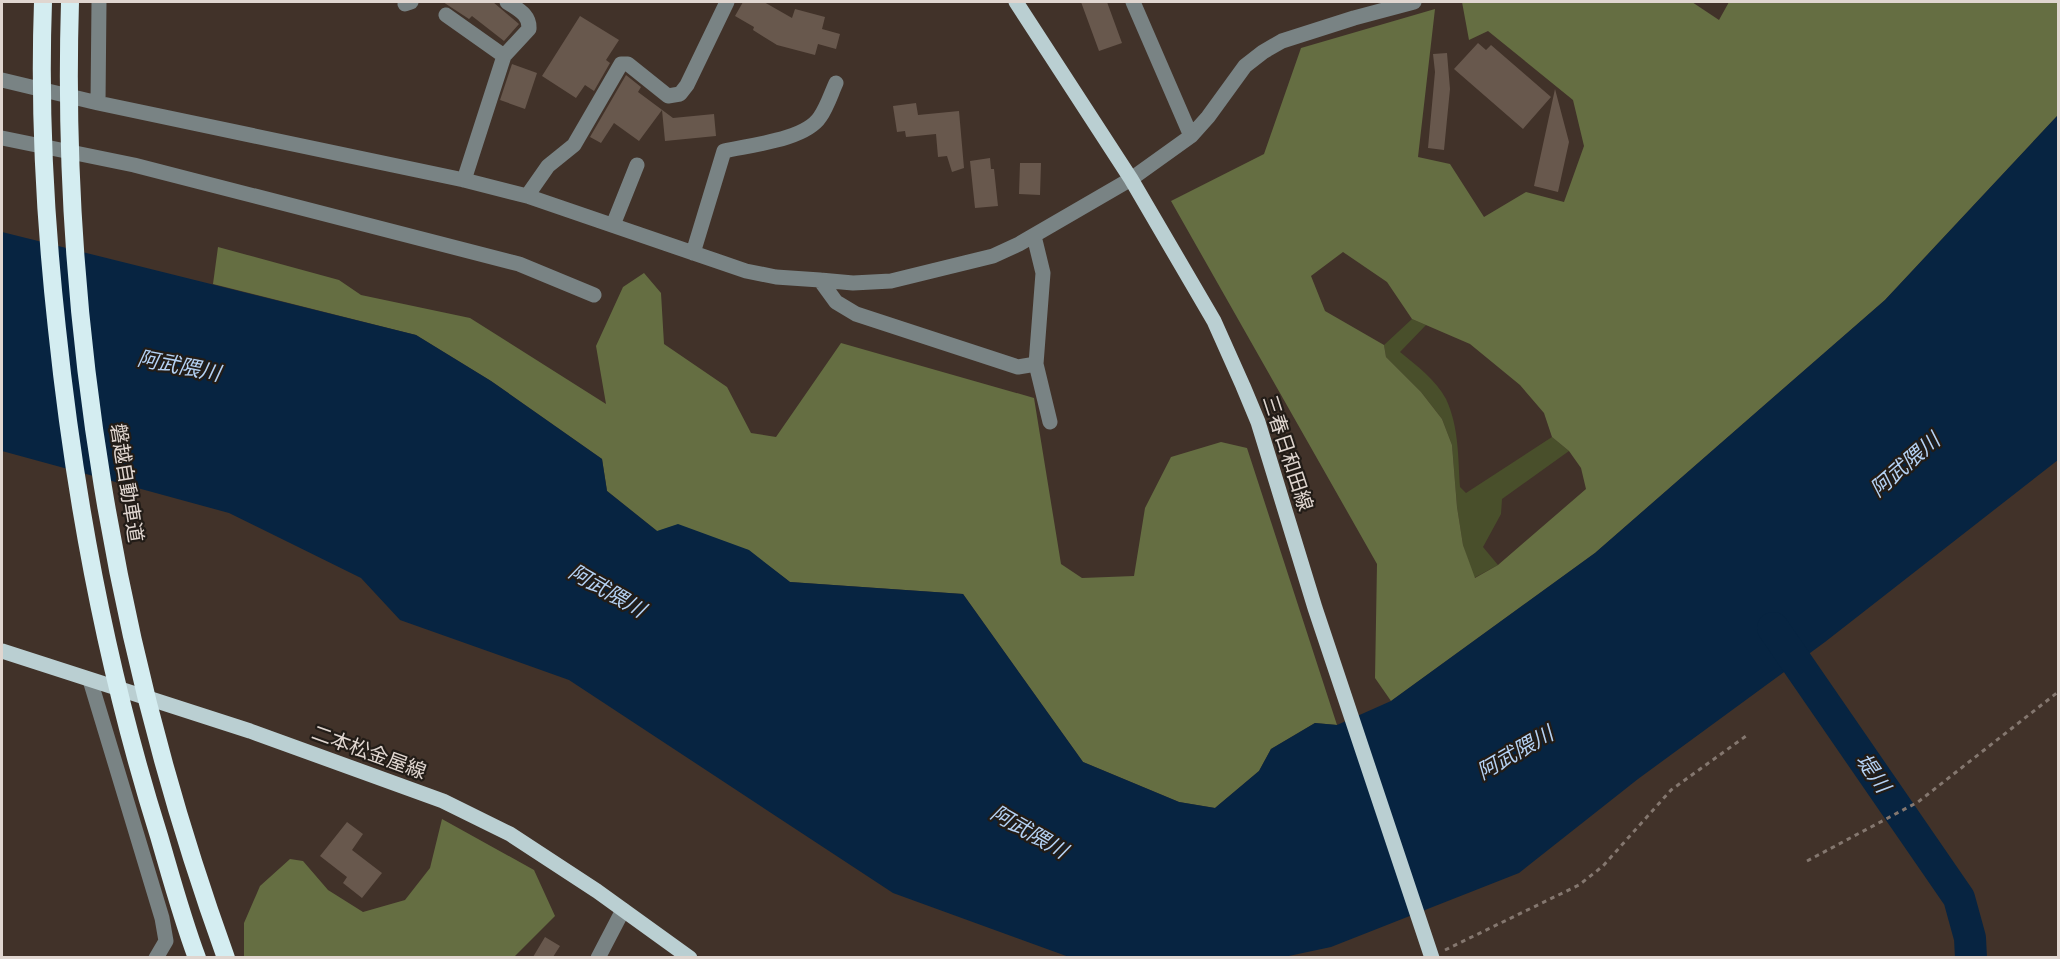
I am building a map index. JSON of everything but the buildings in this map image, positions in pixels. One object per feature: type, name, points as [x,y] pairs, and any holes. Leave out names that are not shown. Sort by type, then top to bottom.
[{"type":"highway","points":[[43,2],[43,147],[48,232],[62,380],[81,512],[103,625],[128,730],[195,951]]},
{"type":"highway","name":"磐越自動車道","points":[[70,2],[71,158],[74,222],[88,379],[101,470],[123,590],[155,727],[173,797],[226,957]]},
{"type":"main road","name":"三春日和田線","points":[[1016,2],[1131,179],[1214,321],[1243,386],[1258,422],[1308,587],[1435,955]]},
{"type":"main road","name":"二本松金屋線","points":[[2,651],[250,731],[443,801],[510,834],[690,957]]},
{"type":"street","points":[[98,103],[99,2]]},
{"type":"street","points":[[465,180],[504,56],[529,29],[530,22],[525,14],[507,2]]},
{"type":"street","points":[[527,196],[548,166],[574,145],[621,64],[628,64],[668,96],[680,94],[687,85],[727,2]]},
{"type":"street","points":[[1133,2],[1191,136]]},
{"type":"street","points":[[2,80],[98,103],[465,180],[527,196],[746,272],[776,277],[853,283],[891,281],[993,256],[1034,236],[1131,179],[1191,136],[1208,117],[1245,66],[1282,41],[1414,2]]},
{"type":"street","points":[[446,15],[504,56]]},
{"type":"street","points":[[693,253],[724,151],[800,133],[811,127],[820,118],[836,83]]},
{"type":"street","points":[[2,138],[134,165],[519,264],[594,295]]},
{"type":"street","points":[[613,225],[637,165]]},
{"type":"street","points":[[1034,236],[1043,273],[1036,364],[1050,422]]},
{"type":"street","points":[[820,280],[836,303],[856,314],[1018,367],[1036,364]]},
{"type":"street","points":[[90,680],[162,918],[166,941],[156,957]]},
{"type":"street","points":[[598,957],[624,910]]},
{"type":"path","points":[[1807,861],[1918,802],[2058,692]]},
{"type":"path","points":[[1435,955],[1579,885],[1603,866],[1671,790],[1746,736]]},
{"type":"green space","points":[[1462,2],[1692,2],[1719,20],[1729,2],[2058,2],[2058,115],[1885,300],[1595,553],[1391,701],[1375,678],[1377,564],[1171,201],[1264,154],[1301,48],[1435,9],[1418,157],[1450,164],[1484,217],[1526,192],[1564,202],[1584,146],[1573,100],[1488,31],[1469,40]],"holes":[[[1343,252],[1387,282],[1412,319],[1470,344],[1520,385],[1544,413],[1552,437],[1569,451],[1581,468],[1586,489],[1498,565],[1475,578],[1463,545],[1457,507],[1452,445],[1442,419],[1421,392],[1386,357],[1384,345],[1325,311],[1311,276]]]},
{"type":"green space","points":[[218,247],[339,280],[361,295],[470,318],[606,404],[596,346],[623,287],[644,273],[661,293],[664,344],[727,387],[751,433],[776,437],[841,343],[1034,398],[1061,564],[1082,578],[1134,576],[1145,508],[1171,457],[1221,442],[1247,448],[1337,725],[1315,723],[1271,749],[1259,771],[1215,808],[1179,802],[1083,762],[963,594],[790,582],[748,550],[657,531],[607,491],[602,459],[491,381],[416,335],[213,284]]},
{"type":"green space","points":[[1412,319],[1426,325],[1400,352],[1431,379],[1446,399],[1456,431],[1460,487],[1466,493],[1552,437],[1569,451],[1502,499],[1501,514],[1483,547],[1498,565],[1474,578],[1463,545],[1457,507],[1452,445],[1442,419],[1421,392],[1386,357],[1384,345]]},
{"type":"green space","points":[[442,819],[534,870],[555,916],[514,957],[244,957],[244,923],[260,886],[290,859],[303,861],[328,890],[363,912],[405,900],[430,868]]},
{"type":"water","name":"阿武隈川","points":[[2058,115],[2058,460],[1825,642],[1638,779],[1519,873],[1331,947],[1284,957],[1069,957],[893,893],[569,680],[400,620],[361,578],[229,513],[2,451],[2,232],[416,335],[491,381],[602,459],[607,491],[657,531],[678,524],[749,550],[790,582],[963,594],[1083,762],[1179,802],[1215,808],[1259,771],[1271,749],[1315,723],[1337,725],[1391,701],[1595,553],[1885,300]]},
{"type":"waterway","name":"堤川","points":[[1773,628],[1959,898],[1970,938],[1971,958]]}]
